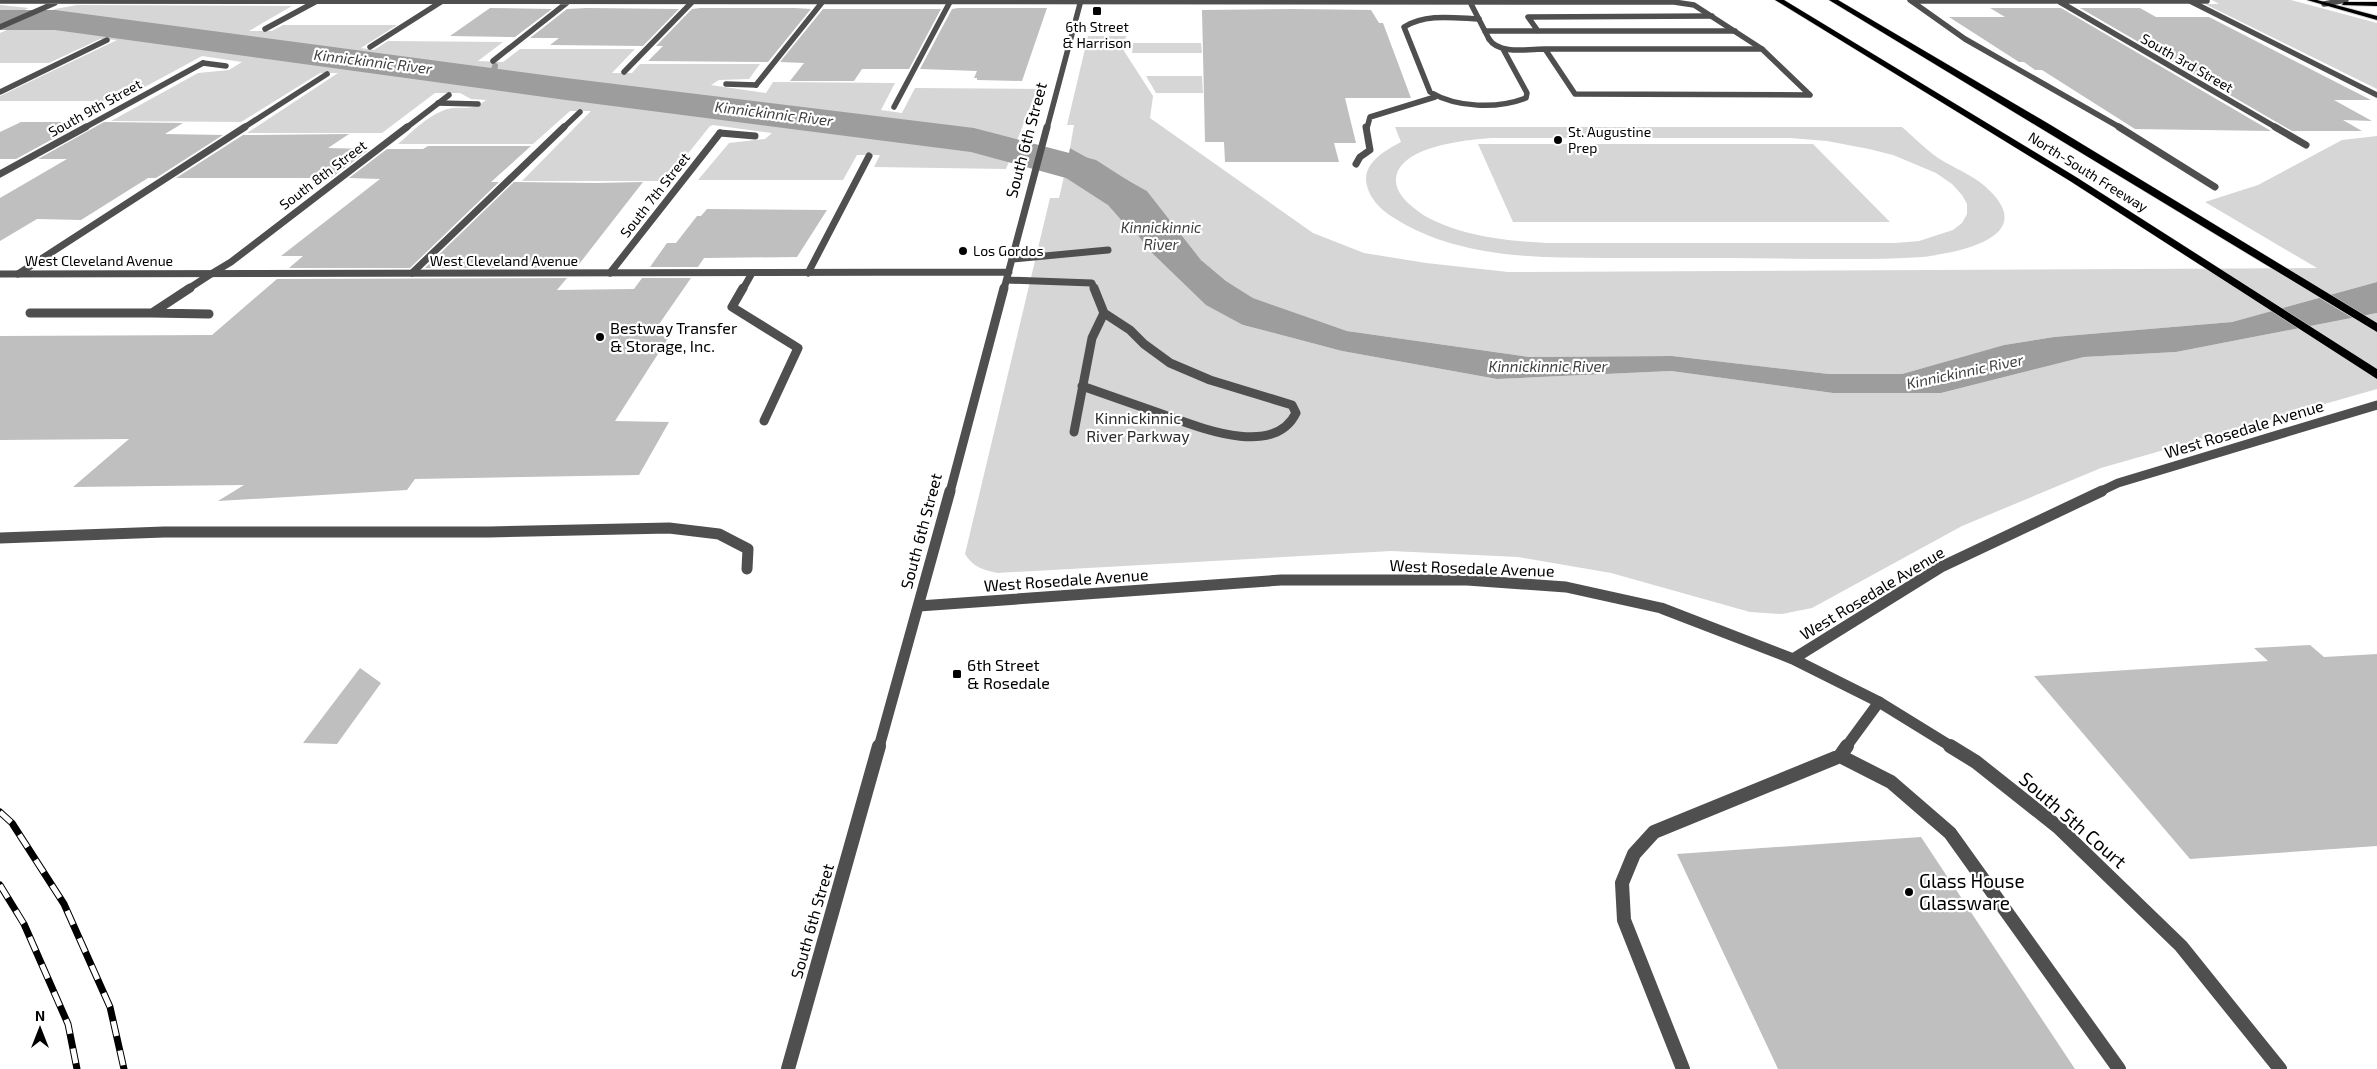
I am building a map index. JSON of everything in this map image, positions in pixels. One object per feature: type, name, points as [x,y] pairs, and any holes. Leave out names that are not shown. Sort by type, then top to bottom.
[{"type":"highway","name":"North-South Freeway","points":[[1779,0],[2073,179],[2377,375]]},
{"type":"highway","name":"North-South Freeway","points":[[1833,0],[2046,126],[2377,328]]},
{"type":"main road","points":[[2310,0],[2377,18]]},
{"type":"main road","points":[[2341,0],[2377,10]]},
{"type":"main road","points":[[2324,4],[2377,4]]},
{"type":"street","points":[[0,27],[62,0]]},
{"type":"street","points":[[265,29],[317,0]]},
{"type":"street","points":[[370,47],[443,0]]},
{"type":"street","name":"South 3rd Street","points":[[2058,0],[2306,145]]},
{"type":"street","points":[[2324,4],[2346,0]]},
{"type":"street","points":[[0,1],[1684,2],[1694,5],[1762,49],[1810,95],[1575,94],[1546,49]]},
{"type":"street","points":[[493,61],[569,1]]},
{"type":"street","points":[[624,72],[693,1]]},
{"type":"street","points":[[726,84],[756,85],[823,1]]},
{"type":"street","points":[[894,107],[951,1]]},
{"type":"street","name":"South 6th Street","points":[[788,1069],[919,606],[1081,1]]},
{"type":"street","points":[[1469,1],[1492,44],[1503,49],[1762,49]]},
{"type":"street","points":[[1911,1],[2207,1]]},
{"type":"street","points":[[1911,1],[1965,39],[2109,121],[2215,187]]},
{"type":"street","points":[[2190,1],[2377,95]]},
{"type":"street","points":[[1538,31],[1528,17],[1712,16]]},
{"type":"street","points":[[1435,97],[1430,92],[1404,27],[1408,23],[1424,19],[1479,19]]},
{"type":"street","points":[[1485,32],[1735,31]]},
{"type":"street","points":[[0,92],[107,40]]},
{"type":"street","points":[[1356,164],[1360,157],[1370,150],[1366,125],[1370,117],[1435,97],[1461,103],[1506,103],[1526,98],[1528,94],[1503,49]]},
{"type":"street","name":"South 9th Street","points":[[0,174],[203,64],[226,66]]},
{"type":"street","points":[[18,274],[327,74]]},
{"type":"street","name":"South 8th Street","points":[[152,313],[230,262],[449,95]]},
{"type":"street","points":[[438,103],[478,104]]},
{"type":"street","points":[[412,273],[580,112]]},
{"type":"street","name":"South 7th Street","points":[[610,273],[720,133],[755,136]]},
{"type":"street","points":[[808,273],[869,156]]},
{"type":"street","points":[[1013,259],[1108,250]]},
{"type":"street","points":[[752,273],[732,307],[798,348],[764,421]]},
{"type":"street","name":"West Cleveland Avenue","points":[[0,274],[808,273],[1008,276],[1092,283],[1104,313]]},
{"type":"street","points":[[30,313],[209,314]]},
{"type":"street","points":[[1074,432],[1082,386],[1092,338],[1104,313],[1130,330],[1144,344],[1170,362],[1210,380],[1292,405],[1296,413],[1294,423],[1284,431],[1266,435],[1241,436],[1220,434],[1082,386]]},
{"type":"street","name":"West Rosedale Avenue","points":[[919,606],[1281,580],[1468,580],[1566,587],[1661,608],[1793,659],[1941,567],[2118,483],[2377,405]]},
{"type":"street","points":[[0,538],[164,532],[489,532],[669,528],[719,534],[748,549],[747,569]]},
{"type":"street","name":"South 5th Court","points":[[1793,659],[1879,702],[1976,762],[2058,827],[2181,946],[2280,1069]]},
{"type":"street","points":[[1683,1069],[1624,920],[1622,883],[1634,854],[1654,832],[1840,756],[1879,702]]},
{"type":"street","points":[[1840,756],[1891,782],[1950,833],[2119,1069]]},
{"type":"green space","points":[[2212,0],[2291,0],[2377,23],[2377,89],[2205,4],[2219,4]]},
{"type":"green space","points":[[0,5],[29,8],[0,21]]},
{"type":"green space","points":[[77,5],[292,6],[249,31],[272,31],[283,25],[397,25],[361,48],[374,50],[388,41],[503,42],[478,61],[503,62],[520,49],[635,49],[612,73],[632,73],[640,64],[760,64],[749,79],[719,80],[711,85],[766,93],[773,82],[895,83],[881,110],[902,113],[915,88],[1037,89],[1006,169],[874,167],[880,155],[857,155],[843,180],[698,180],[729,143],[765,139],[772,133],[713,125],[710,126],[666,181],[522,181],[591,111],[570,111],[533,144],[398,144],[436,114],[448,109],[469,108],[486,100],[471,99],[460,93],[435,93],[382,133],[247,133],[338,73],[320,73],[241,122],[111,121],[198,73],[229,70],[242,62],[202,56],[119,101],[0,101],[0,96],[117,40],[100,39],[49,63],[0,63],[0,33],[55,9]]},
{"type":"green space","points":[[1088,36],[1126,36],[1124,51],[1153,96],[1150,118],[1313,233],[1364,253],[1426,263],[1508,272],[2317,268],[2205,202],[2258,185],[2342,140],[2377,136],[2377,282],[2232,322],[2054,337],[2004,345],[1902,374],[1829,374],[1672,356],[1529,357],[1347,331],[1253,298],[1226,281],[1201,260],[1147,191],[1070,148],[1074,125],[1067,125]]},
{"type":"green space","points":[[1133,43],[1201,43],[1202,53],[1132,53]]},
{"type":"green space","points":[[1146,76],[1202,76],[1203,93],[1156,93]]},
{"type":"green space","points":[[1395,127],[1902,127],[1937,157],[1986,187],[2003,208],[2004,221],[1998,232],[1986,241],[1953,252],[1923,257],[1851,259],[1558,258],[1503,254],[1449,243],[1424,234],[1394,218],[1379,206],[1369,192],[1366,178],[1367,171],[1375,159],[1401,142]],"holes":[[[1491,138],[1790,138],[1827,141],[1869,149],[1893,155],[1936,173],[1952,184],[1962,195],[1967,204],[1967,214],[1962,223],[1953,230],[1919,241],[1895,243],[1547,243],[1484,236],[1439,223],[1410,205],[1396,185],[1400,168],[1409,159],[1421,152],[1451,143]]]},
{"type":"green space","points":[[1478,144],[1813,144],[1890,222],[1513,222]]},
{"type":"green space","name":"Kinnickinnic River Parkway","points":[[1065,172],[1086,181],[1113,201],[1148,249],[1243,325],[1342,351],[1497,379],[1671,371],[1833,393],[1941,393],[2084,357],[2176,352],[2377,313],[2377,389],[2101,468],[1962,526],[1812,608],[1782,614],[1750,612],[1611,573],[1518,557],[1391,551],[997,573],[979,567],[971,562],[965,554],[1050,198],[1059,198]]},
{"type":"water","name":"Kinnickinnic River","points":[[1070,148],[1147,191],[1201,260],[1226,281],[1253,298],[1347,331],[1529,357],[1672,356],[1829,374],[1902,374],[2004,345],[2054,337],[2232,322],[2377,282],[2377,313],[2176,352],[2084,357],[1941,393],[1833,393],[1671,371],[1497,379],[1342,351],[1243,325],[1206,305],[1148,249],[1113,201],[1086,181],[1065,172]]},
{"type":"building","points":[[490,8],[552,9],[515,37],[450,36]]},
{"type":"building","points":[[1047,8],[1022,81],[977,80],[977,78],[974,78],[977,71],[920,69],[952,9]]},
{"type":"building","points":[[1990,8],[2061,8],[2271,131],[2135,129],[2042,70],[2035,70],[2024,62],[2019,62],[1949,17],[2005,17]]},
{"type":"building","points":[[2080,8],[2140,8],[2156,17],[2209,17],[2371,100],[2334,100],[2372,121],[2343,120],[2362,131],[2292,131]]},
{"type":"building","points":[[567,9],[679,9],[643,46],[550,45],[559,38],[530,38]]},
{"type":"building","points":[[692,9],[811,9],[768,62],[648,61],[663,46],[656,46]]},
{"type":"building","points":[[823,9],[941,9],[909,69],[862,69],[854,81],[790,81],[804,63],[780,62]]},
{"type":"building","points":[[1202,10],[1371,10],[1379,23],[1383,23],[1411,98],[1345,98],[1356,143],[1334,143],[1339,162],[1225,162],[1224,142],[1205,142]]},
{"type":"building","points":[[21,122],[84,122],[16,159],[0,159],[0,132]]},
{"type":"building","points":[[104,122],[183,123],[165,134],[223,135],[156,178],[148,178],[81,220],[37,219],[0,241],[0,198],[67,159],[38,159]]},
{"type":"building","points":[[349,134],[328,148],[370,149],[331,178],[176,178],[243,135]]},
{"type":"building","points":[[428,146],[531,146],[491,182],[499,182],[410,268],[289,268],[303,256],[281,256],[380,179],[349,178],[387,149],[423,149]]},
{"type":"building","points":[[514,182],[643,182],[576,268],[425,268]]},
{"type":"building","points":[[707,209],[827,210],[797,257],[704,258],[698,267],[650,267],[667,243],[676,243],[697,216],[701,216]]},
{"type":"building","points":[[567,278],[557,290],[634,289],[642,278],[691,278],[655,330],[674,329],[615,421],[669,422],[639,475],[415,479],[407,490],[218,501],[244,485],[73,487],[129,439],[0,440],[0,336],[212,335],[277,279]]},
{"type":"building","points":[[2310,645],[2324,657],[2377,654],[2377,846],[2190,859],[2034,676],[2268,661],[2254,648]]},
{"type":"building","points":[[360,668],[381,683],[337,744],[303,743]]},
{"type":"building","points":[[1921,837],[2075,1069],[1778,1069],[1677,854]]},
{"type":"waterway","name":"Kinnickinnic River","points":[[0,20],[55,20],[566,89],[974,140],[1081,169],[1123,196],[1139,213]]},
{"type":"waterway","points":[[492,79],[495,66]]},
{"type":"railway","points":[[0,812],[12,823],[64,904],[110,1007],[124,1069]]},
{"type":"railway","points":[[0,885],[24,924],[68,1024],[77,1069]]},
{"type":"place","name":"6th Street & Harrison","points":[[1097,11]]},
{"type":"place","name":"St. Augustine Prep","points":[[1558,140]]},
{"type":"place","name":"Los Gordos","points":[[963,251]]},
{"type":"place","name":"Bestway Transfer & Storage, Inc.","points":[[600,337]]},
{"type":"place","name":"6th Street & Rosedale","points":[[957,674]]},
{"type":"place","name":"Glass House Glassware","points":[[1909,892]]}]
